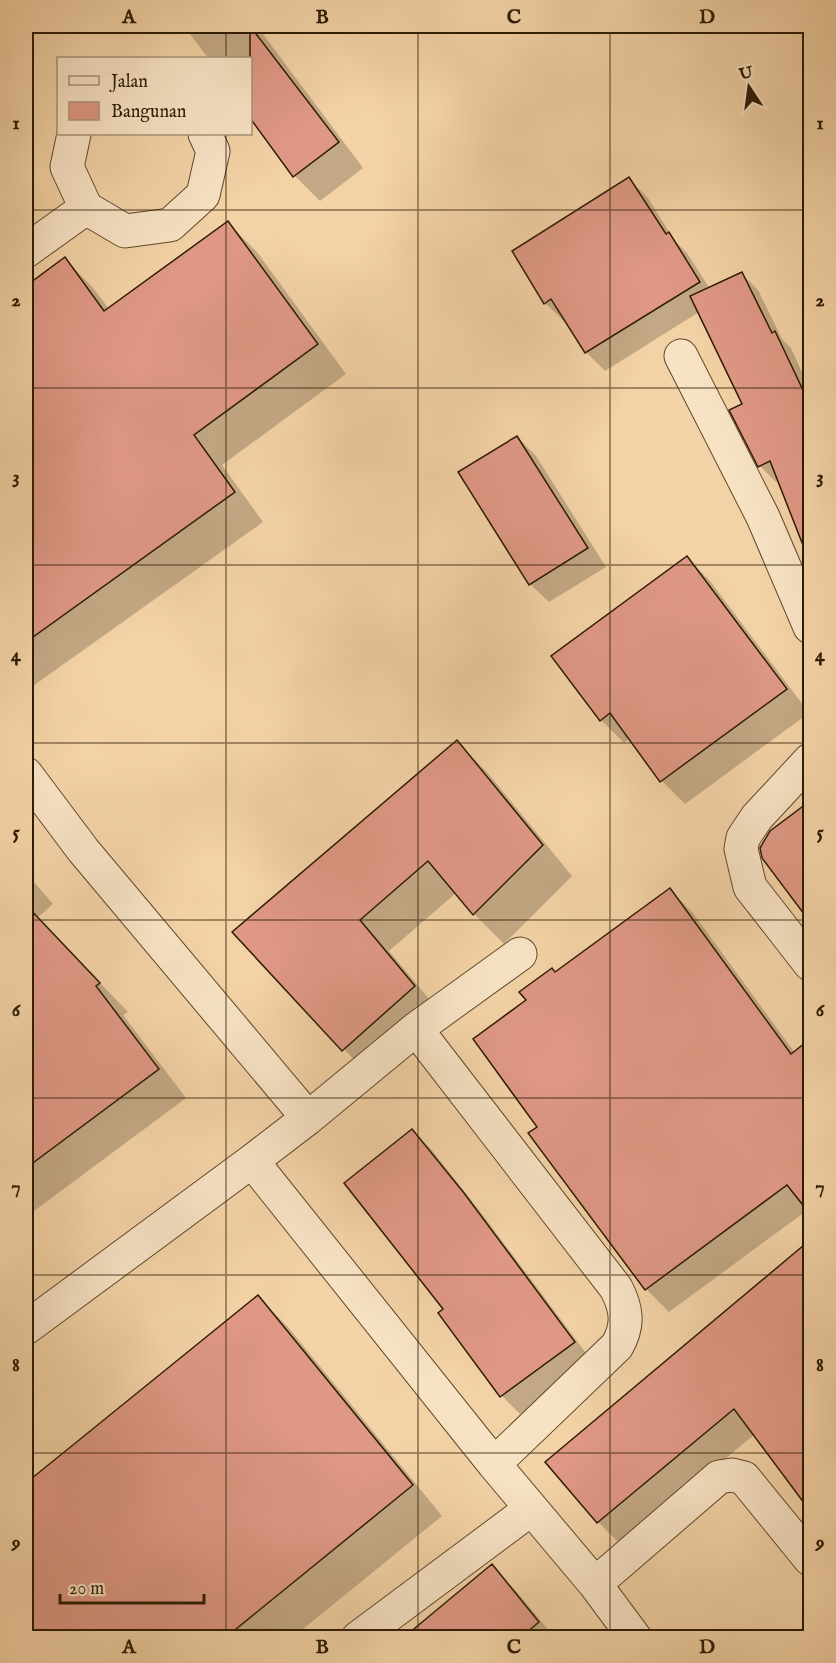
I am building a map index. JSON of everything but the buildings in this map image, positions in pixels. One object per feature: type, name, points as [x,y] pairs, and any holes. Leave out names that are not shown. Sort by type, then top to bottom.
[{"type":"street","points":[[74,135],[67,167],[86,208],[124,231],[170,225],[203,195],[213,151],[205,135]]},
{"type":"street","points":[[26,251],[86,208]]},
{"type":"street","points":[[681,356],[763,517],[810,627]]},
{"type":"street","points":[[810,760],[757,817],[743,838],[741,849],[750,887],[810,964]]},
{"type":"street","points":[[26,774],[83,850],[308,1118]]},
{"type":"street","points":[[26,1328],[252,1161],[416,1029],[520,954]]},
{"type":"street","points":[[416,1029],[616,1288],[624,1302],[623,1335],[617,1346],[494,1464]]},
{"type":"street","points":[[252,1161],[494,1464],[595,1584],[635,1638]]},
{"type":"street","points":[[595,1584],[719,1477],[732,1475],[744,1478],[810,1559]]},
{"type":"street","points":[[358,1638],[531,1509]]}]
